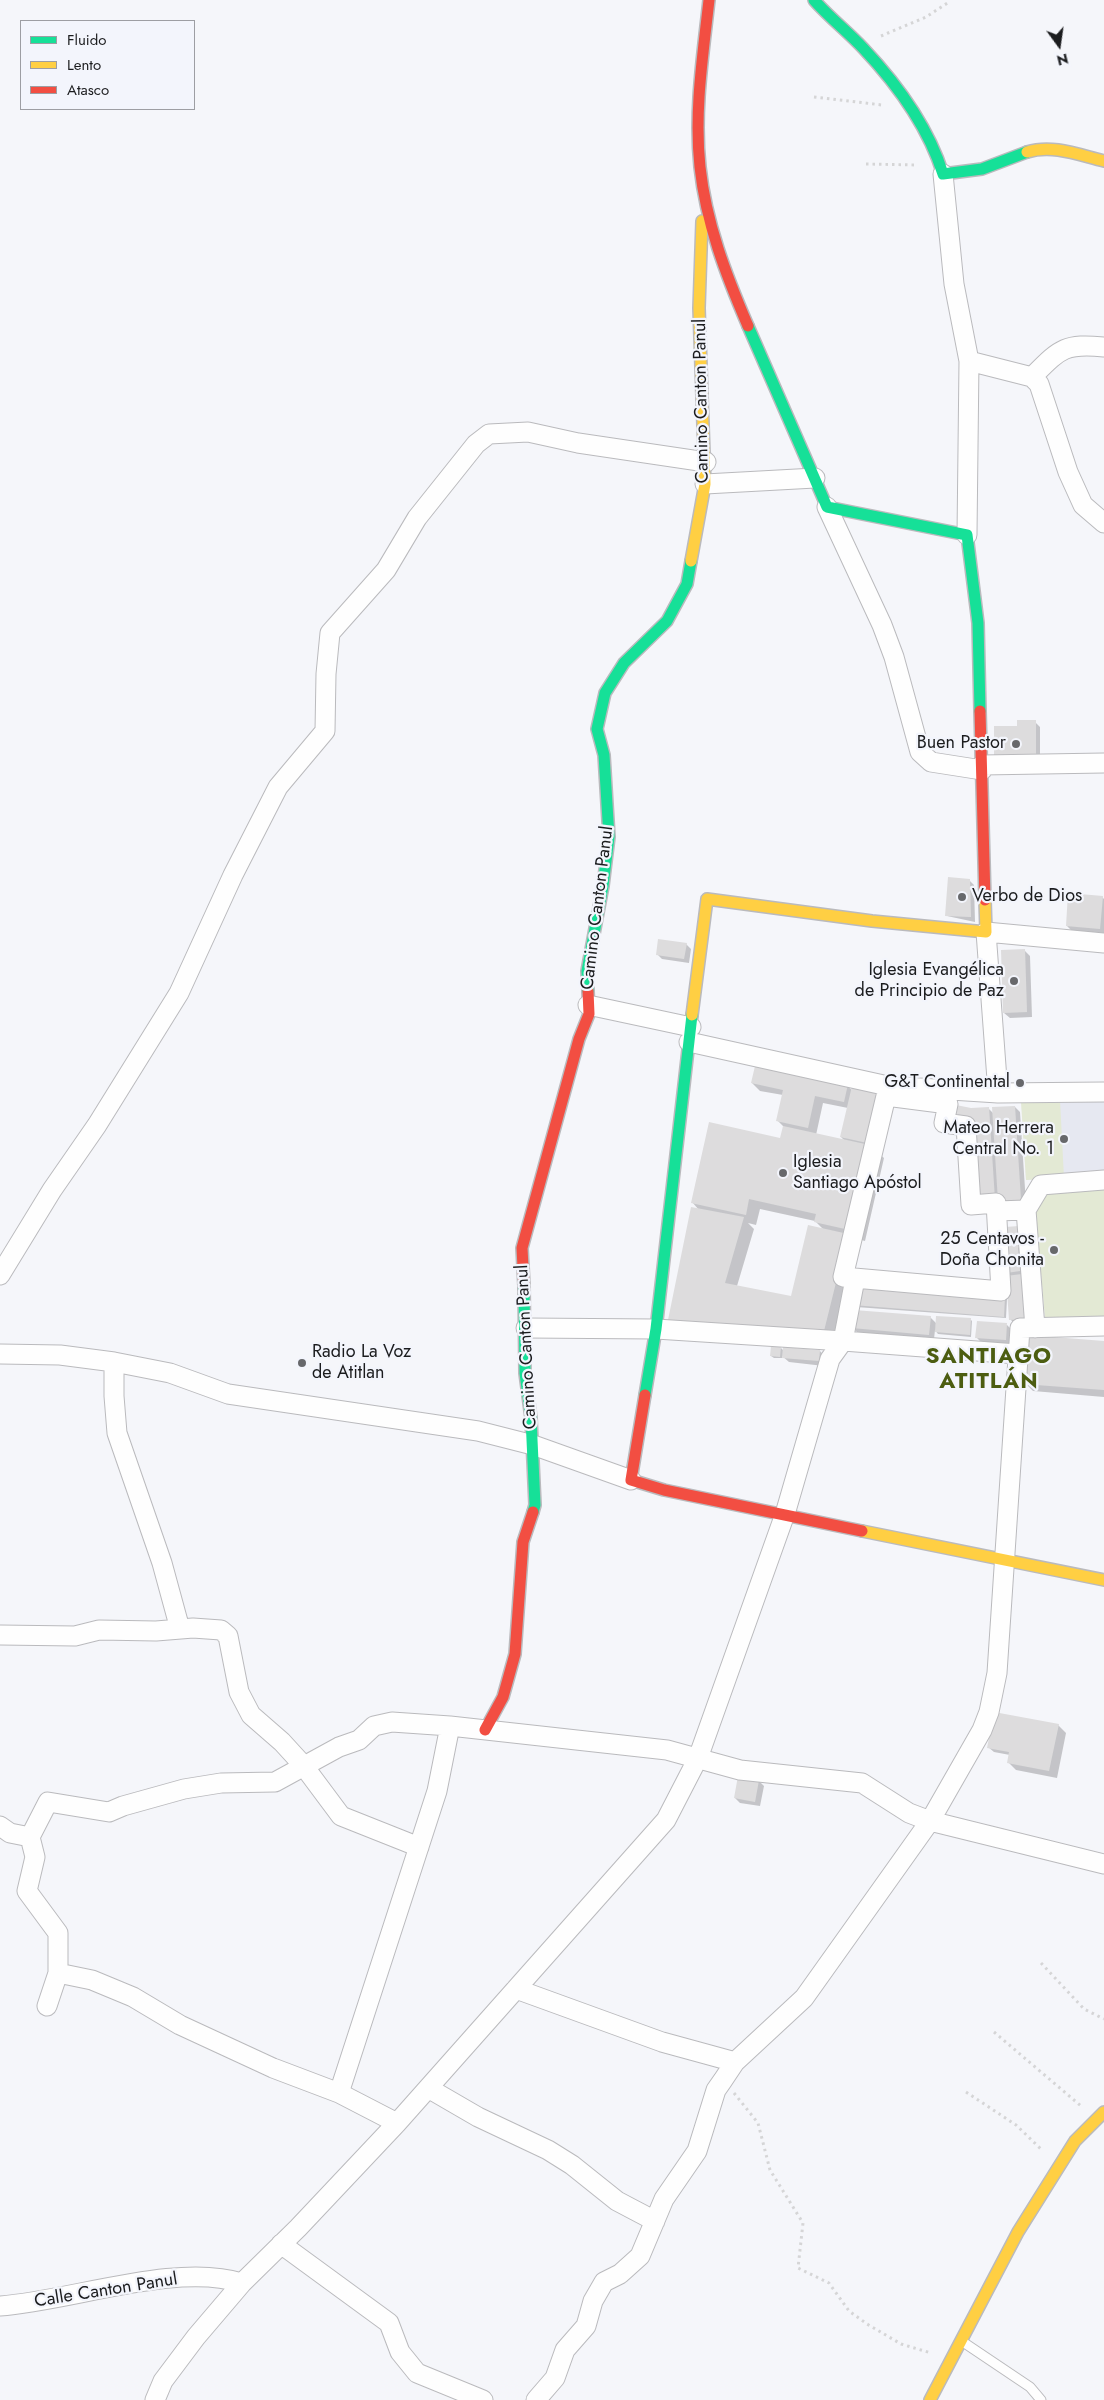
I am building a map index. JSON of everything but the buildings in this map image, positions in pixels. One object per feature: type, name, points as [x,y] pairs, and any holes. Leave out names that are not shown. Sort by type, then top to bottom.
[{"type":"main road","points":[[709,0],[698,104],[698,134],[703,190],[717,246],[731,289],[827,507],[967,534],[978,623],[986,932],[872,921],[707,899],[656,1329],[631,1480],[664,1490],[1104,1580]]},
{"type":"main road","points":[[814,0],[859,45],[910,105],[939,158],[942,170],[982,169],[1042,148],[1057,149],[1104,161]]},
{"type":"main road","name":"Camino Canton Panul","points":[[485,1730],[503,1697],[515,1654],[523,1542],[535,1505],[533,1445],[525,1373],[526,1328],[522,1248],[577,1048],[589,1014],[587,971],[603,886],[609,837],[604,755],[597,729],[605,693],[624,663],[667,621],[688,584],[705,484],[706,462],[699,308],[703,190]]},
{"type":"main road","points":[[930,2400],[1018,2232],[1075,2141],[1100,2115]]},
{"type":"street","points":[[942,170],[954,284],[969,361],[967,534]]},
{"type":"street","points":[[1032,377],[1049,360],[1070,346],[1104,347]]},
{"type":"street","points":[[969,361],[1032,377],[1039,384],[1068,472],[1083,505],[1104,523]]},
{"type":"street","points":[[0,1274],[52,1190],[97,1125],[179,993],[233,875],[278,787],[325,731],[326,674],[330,633],[386,570],[417,518],[476,444],[490,434],[528,432],[578,443],[706,462]]},
{"type":"street","points":[[705,484],[815,478]]},
{"type":"street","points":[[827,507],[882,625],[894,657],[920,752],[931,762],[982,768],[1104,763]]},
{"type":"street","points":[[998,1093],[986,932],[1104,943]]},
{"type":"street","points":[[588,1005],[690,1035],[888,1086],[998,1093],[1104,1092]]},
{"type":"street","points":[[886,1096],[948,1104],[944,1123],[966,1126],[971,1205],[996,1204],[997,1211],[1001,1291],[843,1278],[886,1096]]},
{"type":"street","points":[[1035,1328],[1026,1210],[1041,1184],[1104,1180]]},
{"type":"street","points":[[997,1211],[1026,1210]]},
{"type":"street","points":[[155,2400],[168,2374],[242,2283],[282,2244],[397,2123],[666,1820],[698,1758],[785,1514],[830,1358],[843,1340],[855,1279]]},
{"type":"street","points":[[536,2400],[555,2378],[566,2350],[586,2326],[593,2301],[604,2282],[620,2274],[640,2256],[664,2199],[696,2151],[716,2090],[735,2062],[804,1998],[930,1821],[982,1730],[989,1712],[997,1673],[1003,1560],[1020,1328],[1104,1326]]},
{"type":"street","points":[[526,1328],[656,1329],[843,1340],[1017,1354]]},
{"type":"street","points":[[0,1354],[60,1355],[114,1362],[170,1373],[228,1394],[478,1431],[533,1445],[631,1480]]},
{"type":"street","points":[[114,1362],[114,1404],[117,1433],[162,1563],[180,1629]]},
{"type":"street","points":[[0,1635],[75,1636],[99,1630],[221,1630],[228,1636],[239,1692],[251,1715],[282,1742],[303,1765],[341,1816],[419,1847]]},
{"type":"street","points":[[47,2006],[58,1972],[58,1932],[26,1891],[34,1857],[30,1836],[48,1802],[109,1812],[123,1806],[184,1789],[221,1783],[275,1782],[339,1747],[359,1740],[374,1726],[392,1722],[450,1726],[667,1750],[740,1770],[862,1784],[909,1813],[930,1821],[1104,1864]]},
{"type":"street","points":[[339,2093],[437,1791],[450,1726]]},
{"type":"street","points":[[0,1826],[10,1833],[30,1836]]},
{"type":"street","points":[[58,1972],[92,1980],[133,1998],[180,2026],[273,2068],[339,2093],[397,2123]]},
{"type":"street","points":[[516,1989],[662,2042],[735,2062]]},
{"type":"street","points":[[428,2088],[478,2117],[548,2150],[572,2165],[617,2201],[655,2220]]},
{"type":"street","points":[[282,2244],[389,2323],[400,2352],[417,2373],[483,2400]]},
{"type":"street","name":"Calle Canton Panul","points":[[0,2306],[43,2302],[138,2283],[178,2278],[229,2279],[242,2283]]},
{"type":"lane","points":[[961,2340],[1030,2387],[1041,2400]]},
{"type":"path","points":[[859,45],[902,28],[949,2]]},
{"type":"path","points":[[814,97],[876,105],[910,105]]},
{"type":"path","points":[[866,164],[942,170]]},
{"type":"path","points":[[1041,1963],[1084,2009],[1104,2019]]},
{"type":"path","points":[[994,2032],[1100,2115]]},
{"type":"path","points":[[723,2080],[758,2123],[770,2170],[803,2224],[798,2268],[829,2283],[849,2311],[887,2337],[950,2361]]},
{"type":"path","points":[[966,2092],[1016,2125],[1033,2140],[1058,2169]]},
{"type":"shaded area","name":"Mateo Herrera Central No. 1","points":[[1104,1094],[1104,1176],[1026,1180],[1021,1096]]},
{"type":"green space","points":[[1060,1100],[1064,1178],[1026,1180],[1021,1102]]},
{"type":"green space","points":[[1104,1187],[1104,1316],[1045,1319],[1035,1204],[1046,1191]]},
{"type":"traffic: fast","points":[[814,0],[863,48],[900,91],[929,139],[943,174],[982,169],[1027,152]]},
{"type":"traffic: fast","points":[[748,326],[827,507],[967,535],[978,623],[980,711]]},
{"type":"traffic: fast","points":[[588,991],[587,971],[603,886],[609,837],[604,755],[597,729],[605,693],[624,663],[667,621],[687,584],[691,561]]},
{"type":"traffic: fast","points":[[645,1395],[656,1329],[692,1015]]},
{"type":"traffic: fast","points":[[524,1286],[525,1373],[531,1418],[535,1505],[533,1512]]},
{"type":"traffic: slow","points":[[1027,152],[1046,149],[1056,150],[1076,153],[1104,161]]},
{"type":"traffic: slow","points":[[691,561],[705,484],[699,308],[702,221]]},
{"type":"traffic: slow","points":[[692,1015],[707,899],[872,921],[986,932],[985,900]]},
{"type":"traffic: slow","points":[[862,1531],[1104,1580]]},
{"type":"traffic: slow","points":[[930,2400],[1018,2232],[1075,2141],[1104,2112]]},
{"type":"traffic: jam","points":[[709,0],[699,104],[698,146],[700,167],[707,208],[718,248],[748,326]]},
{"type":"traffic: jam","points":[[980,711],[985,900]]},
{"type":"traffic: jam","points":[[524,1286],[522,1248],[579,1039],[589,1014],[588,991]]},
{"type":"traffic: jam","points":[[645,1395],[631,1480],[664,1490],[862,1531]]},
{"type":"traffic: jam","points":[[485,1730],[503,1697],[515,1654],[523,1542],[533,1512]]},
{"type":"place","name":"Buen Pastor","points":[[1016,744]]},
{"type":"place","name":"Verbo de Dios","points":[[962,897]]},
{"type":"place","name":"Iglesia Evangélica de Principio de Paz","points":[[1014,981]]},
{"type":"place","name":"G&T Continental","points":[[1020,1083]]},
{"type":"place","name":"Mateo Herrera Central No. 1","points":[[1064,1139]]},
{"type":"place","name":"Iglesia Santiago Apóstol","points":[[783,1173]]},
{"type":"place","name":"25 Centavos - Doña Chonita","points":[[1054,1250]]},
{"type":"place","name":"Radio La Voz de Atitlan","points":[[302,1363]]},
{"type":"district","name":"SANTIAGO ATITLÁN","points":[[989,1370]]}]
